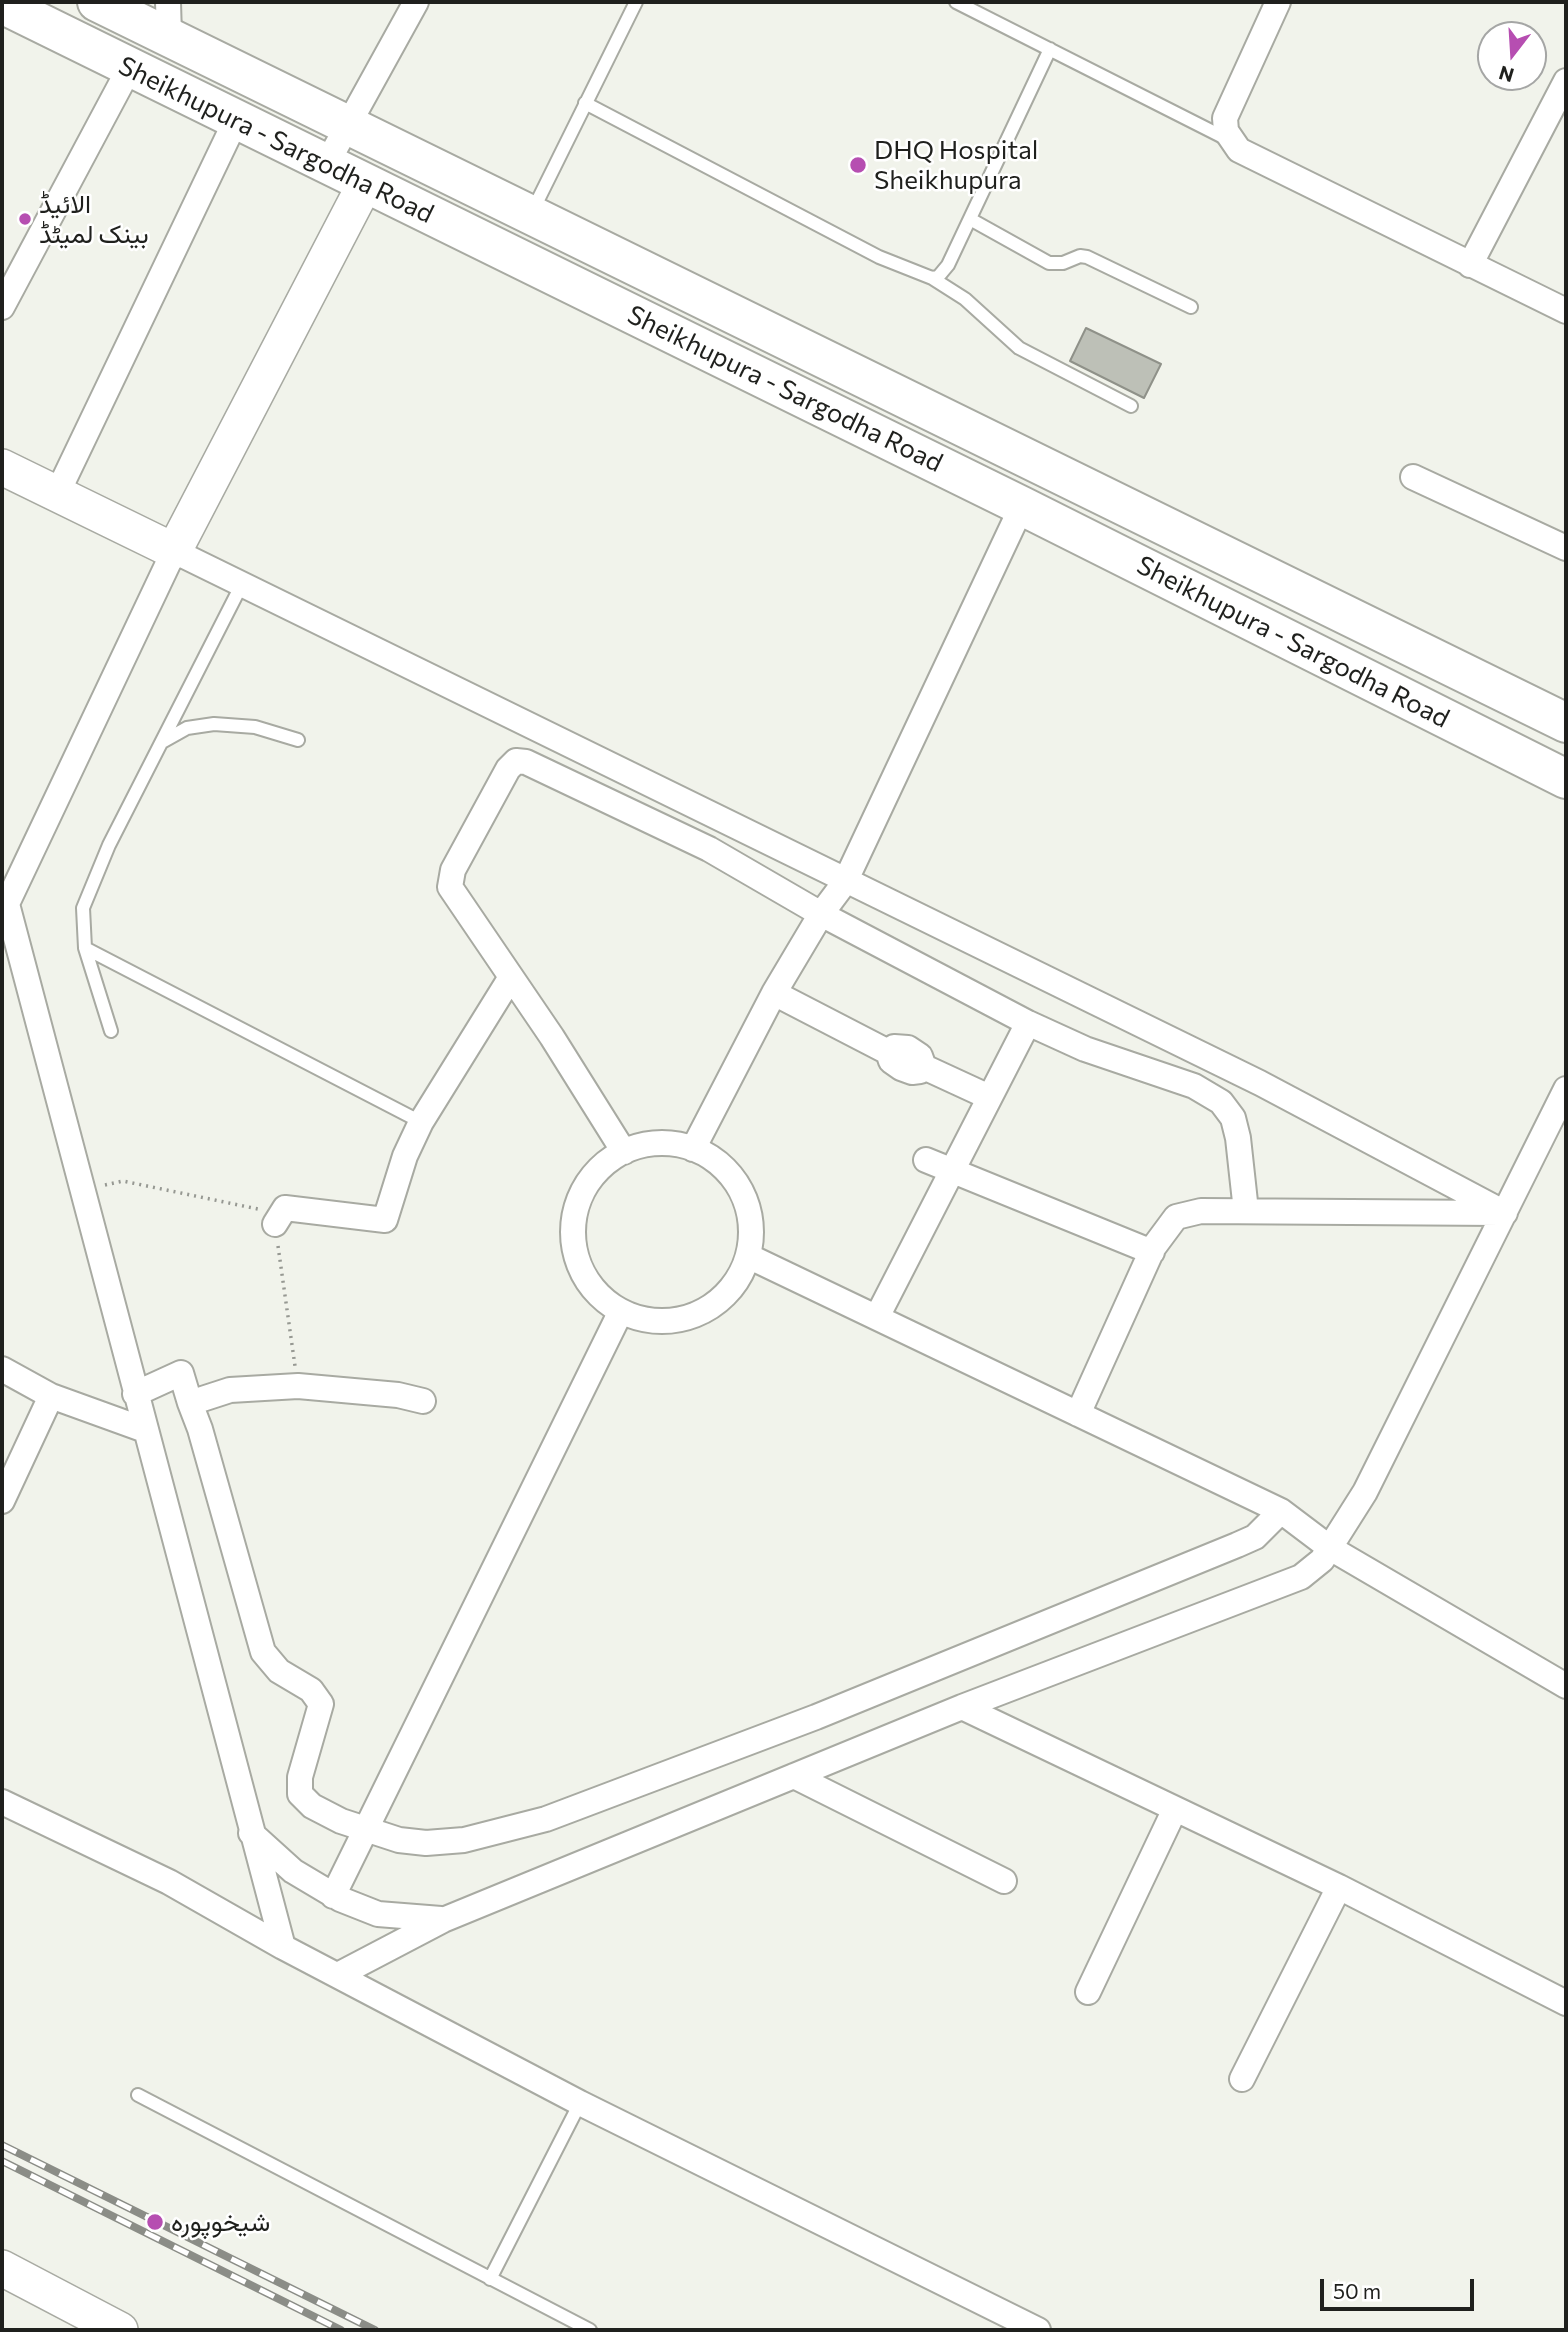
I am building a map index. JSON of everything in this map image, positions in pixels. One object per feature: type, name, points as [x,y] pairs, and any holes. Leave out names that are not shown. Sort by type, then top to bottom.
[{"type":"highway","name":"Sheikhupura - Sargodha Road","points":[[97,2],[169,19],[347,122],[531,215],[1566,723]]},
{"type":"highway","name":"Sheikhupura - Sargodha Road","points":[[2,4],[129,69],[879,435],[1566,779]]},
{"type":"highway","points":[[879,435],[899,396]]},
{"type":"street","points":[[326,165],[347,122],[416,2]]},
{"type":"street","points":[[1278,2],[1229,108],[1225,124],[1231,141],[1247,156],[1566,311]]},
{"type":"street","points":[[2,307],[129,69]]},
{"type":"street","points":[[1470,265],[1566,81]]},
{"type":"street","points":[[57,494],[236,120]]},
{"type":"street","points":[[283,1947],[82,1190],[3,906],[174,551],[365,184]]},
{"type":"street","points":[[2,467],[1260,1083],[1505,1213]]},
{"type":"street","points":[[1413,477],[1566,548]]},
{"type":"street","points":[[693,1149],[774,993],[821,914],[845,882],[1022,506]]},
{"type":"street","points":[[624,1152],[511,977],[452,892],[449,879],[508,769],[516,761],[526,762],[709,849],[821,914],[1028,1023],[1085,1049],[1194,1086],[1221,1102],[1233,1118],[1238,1138],[1246,1211]]},
{"type":"street","points":[[275,1224],[283,1217],[285,1208],[385,1220],[405,1156],[421,1122],[511,977]]},
{"type":"street","points":[[774,993],[888,1052],[891,1061],[901,1068],[912,1072],[920,1071],[924,1067],[989,1097]]},
{"type":"street","points":[[877,1317],[1028,1023]]},
{"type":"street","points":[[338,1975],[443,1920],[962,1707],[1286,1585],[1314,1568],[1330,1548],[1364,1492],[1566,1089]]},
{"type":"street","points":[[652,1143],[693,1149],[720,1165],[740,1189],[748,1208],[751,1228],[748,1256],[733,1286],[719,1301],[701,1312],[681,1319],[640,1319],[603,1300],[589,1284],[573,1247],[572,1226],[585,1186],[597,1170],[624,1152],[652,1143]]},
{"type":"street","points":[[926,1160],[1152,1252]]},
{"type":"street","points":[[1078,1414],[1152,1252],[1176,1217],[1201,1211],[1505,1213]]},
{"type":"street","points":[[748,1256],[1281,1511],[1330,1548],[1566,1686]]},
{"type":"street","points":[[333,1896],[621,1311]]},
{"type":"street","points":[[2,1369],[51,1395],[145,1430]]},
{"type":"street","points":[[135,1394],[181,1373],[200,1429],[262,1652],[279,1671],[311,1690],[321,1704],[299,1777],[300,1794],[312,1806],[365,1830],[399,1840],[426,1843],[464,1840],[546,1819],[816,1717],[1237,1545],[1255,1537],[1281,1511]]},
{"type":"street","points":[[190,1403],[230,1390],[298,1386],[398,1395],[423,1401]]},
{"type":"street","points":[[2,1501],[51,1395]]},
{"type":"street","points":[[962,1707],[1339,1887],[1566,2003]]},
{"type":"street","points":[[794,1776],[1004,1881]]},
{"type":"street","points":[[2,1802],[169,1882],[283,1947],[580,2103],[1038,2330]]},
{"type":"street","points":[[1088,1992],[1175,1809]]},
{"type":"street","points":[[251,1832],[293,1871],[333,1896],[378,1914],[443,1920]]},
{"type":"street","points":[[1242,2079],[1339,1887]]},
{"type":"street","points":[[2,2268],[120,2330]]},
{"type":"lane","points":[[531,215],[636,2]]},
{"type":"lane","points":[[956,2],[1231,141]]},
{"type":"lane","points":[[932,278],[938,277],[948,265],[1050,49]]},
{"type":"lane","points":[[585,103],[879,257],[932,278],[965,299],[1019,348],[1131,406]]},
{"type":"lane","points":[[970,219],[1042,260],[1056,264],[1080,256],[1087,257],[1191,307]]},
{"type":"lane","points":[[111,1031],[85,948],[83,908],[95,877],[242,584]]},
{"type":"lane","points":[[162,743],[187,728],[214,724],[255,727],[298,740]]},
{"type":"lane","points":[[85,948],[421,1122]]},
{"type":"lane","points":[[138,2095],[590,2330]]},
{"type":"lane","points":[[491,2279],[580,2103]]},
{"type":"path","points":[[82,1190],[122,1181],[258,1208],[260,1214],[275,1224],[298,1386]]},
{"type":"building","points":[[1086,328],[1161,364],[1144,398],[1070,361]]},
{"type":"railway","points":[[2,2145],[375,2330]]},
{"type":"railway","points":[[2,2161],[341,2330]]},
{"type":"place","name":"DHQ Hospital Sheikhupura","points":[[858,165]]},
{"type":"place","name":"الائیڈ بینک لمیٹڈ","points":[[25,219]]},
{"type":"place","name":"شیخوپورہ","points":[[155,2222]]}]
